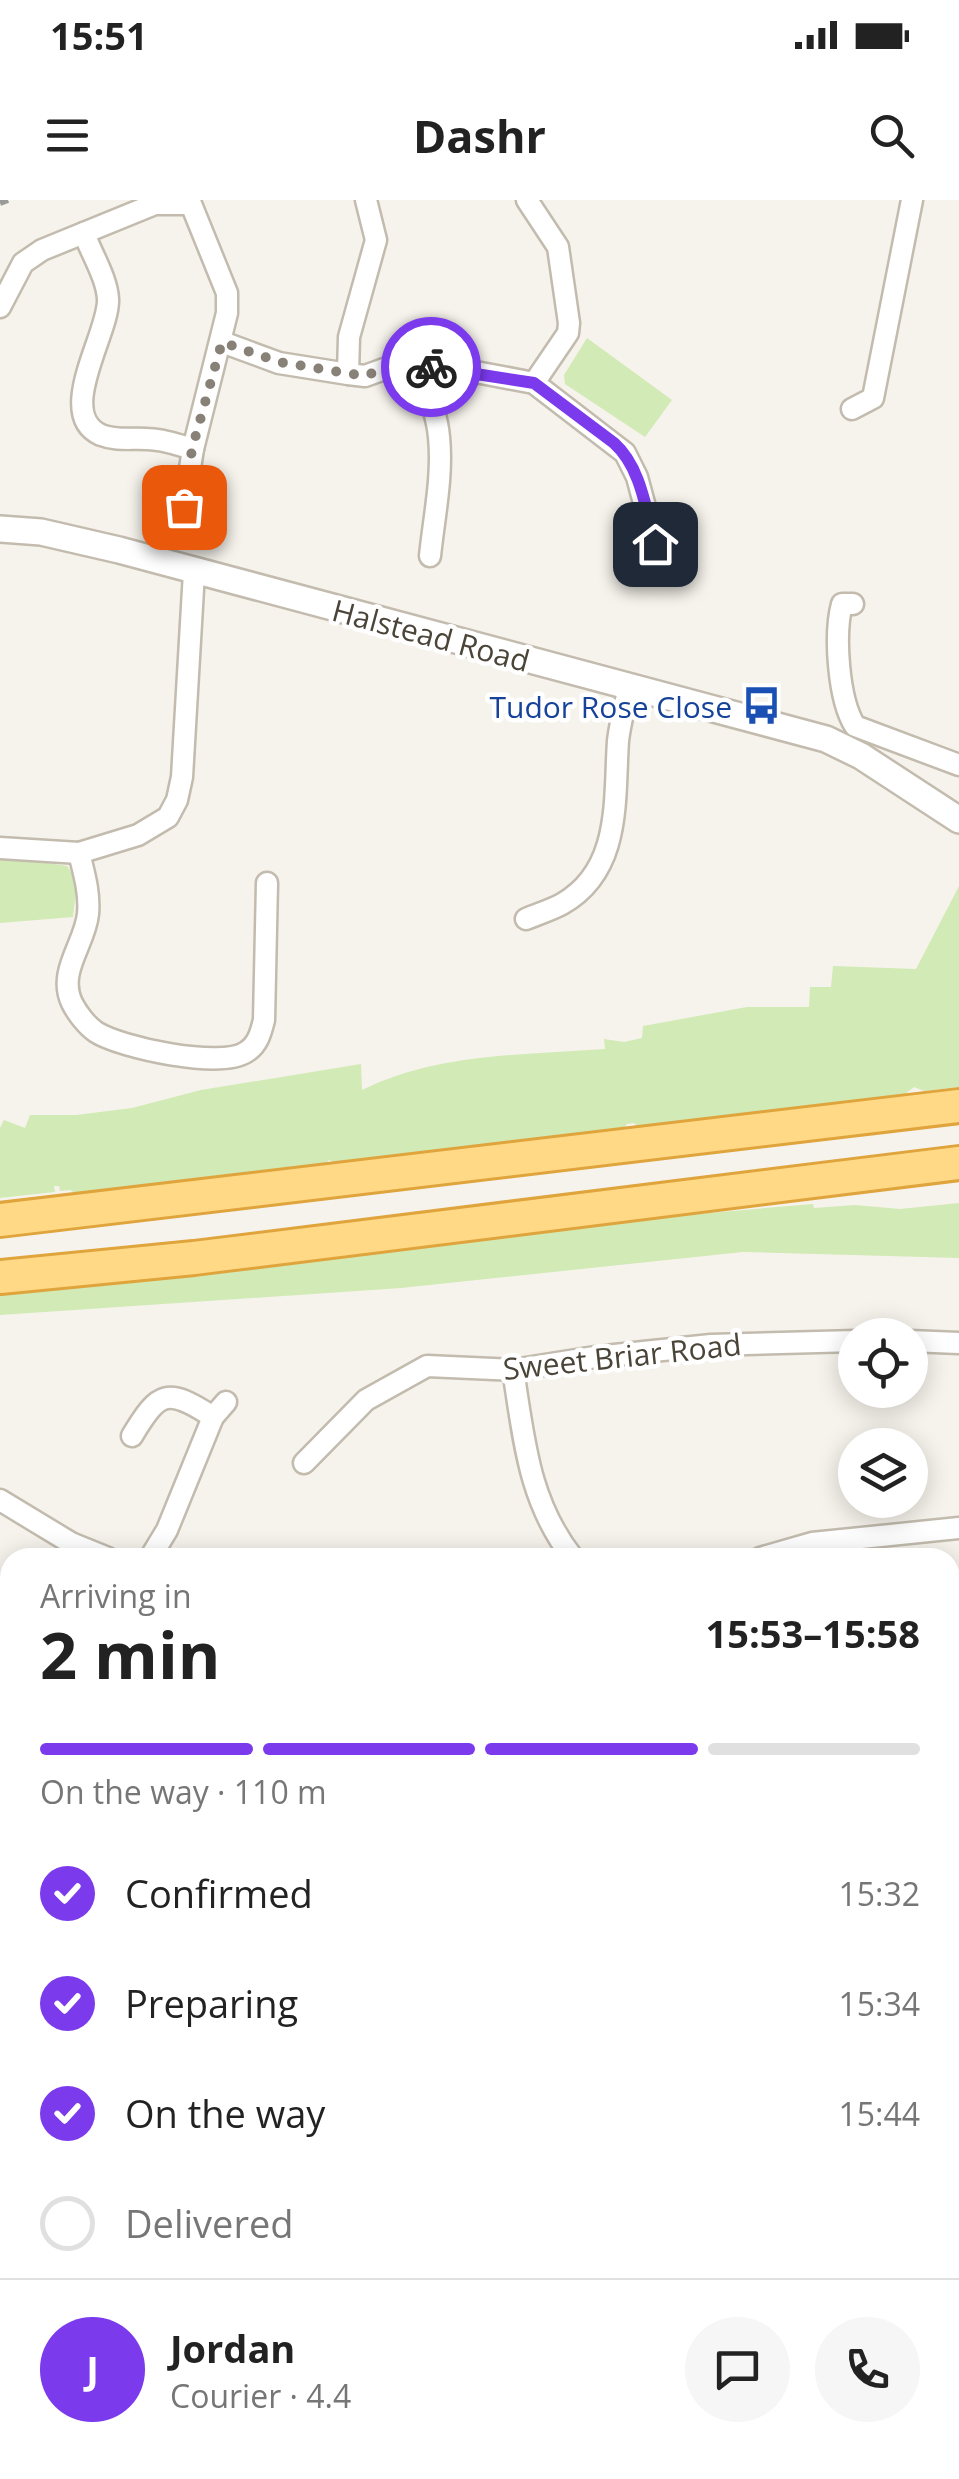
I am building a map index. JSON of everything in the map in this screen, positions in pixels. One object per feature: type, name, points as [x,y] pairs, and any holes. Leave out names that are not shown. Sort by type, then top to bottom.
[{"type":"highway","points":[[0,1220],[959,1106]]},
{"type":"highway","points":[[0,1276],[213,1255],[959,1163]]},
{"type":"street","points":[[348,374],[349,337],[376,240],[366,200]]},
{"type":"street","points":[[527,200],[558,247],[569,323],[568,334],[534,383]]},
{"type":"street","points":[[852,409],[877,406],[912,200]]},
{"type":"street","points":[[0,307],[23,262],[42,250],[155,204],[193,202],[227,293],[222,342],[192,449],[184,507]]},
{"type":"street","points":[[84,234],[108,295],[108,311],[82,398],[86,419],[93,430],[104,436],[164,440],[192,449]]},
{"type":"street","points":[[222,342],[279,362],[348,374],[364,376],[398,364],[534,383],[625,452],[637,477],[655,544]]},
{"type":"street","points":[[430,556],[439,452],[439,434],[428,394],[434,367]]},
{"type":"street","name":"Halstead Road","points":[[0,530],[40,532],[119,550],[826,739],[861,756],[959,820]]},
{"type":"street","points":[[0,848],[79,853],[138,835],[168,817],[182,777],[194,572]]},
{"type":"street","points":[[854,604],[842,604],[837,623],[846,711],[856,726],[959,765]]},
{"type":"street","points":[[526,919],[562,904],[582,888],[608,850],[615,814],[618,735],[629,688]]},
{"type":"street","points":[[79,853],[88,917],[69,970],[72,1002],[96,1032],[193,1060],[224,1060],[246,1052],[259,1038],[264,1020],[268,883]]},
{"type":"street","name":"Sweet Briar Road","points":[[304,1463],[366,1400],[427,1366],[514,1370],[711,1345],[838,1341]]},
{"type":"street","points":[[928,1342],[959,1344]]},
{"type":"street","points":[[514,1370],[528,1470],[539,1500],[567,1548]]},
{"type":"street","points":[[132,1436],[150,1406],[164,1398],[185,1399],[220,1409],[156,1548]]},
{"type":"street","points":[[0,1500],[65,1548]]},
{"type":"street","points":[[795,1548],[959,1528]]},
{"type":"green space","points":[[587,338],[672,400],[645,437],[565,384],[564,375]]},
{"type":"green space","points":[[0,856],[67,866],[75,884],[73,917],[0,923]]},
{"type":"green space","points":[[959,886],[959,1087],[924,1091],[914,1087],[904,1095],[639,1128],[634,1123],[622,1130],[340,1164],[329,1160],[324,1165],[78,1195],[54,1186],[55,1192],[0,1198],[0,1128],[4,1120],[25,1128],[30,1115],[76,1115],[132,1108],[201,1090],[361,1064],[362,1090],[450,1062],[605,1049],[604,1039],[624,1042],[642,1038],[643,1026],[747,1007],[809,1007],[810,987],[831,987],[833,966],[916,969]]},
{"type":"green space","points":[[959,1203],[959,1258],[743,1252],[401,1288],[0,1315],[0,1291],[533,1228],[813,1204],[814,1208],[855,1205],[900,1209]]},
{"type":"railway","points":[[0,203],[8,200]]},
{"type":"way so far","points":[[184,507],[192,449],[222,342],[279,362],[364,376],[398,364],[431,367]]},
{"type":"place","name":"Tudor Rose Close","points":[[762,706]]},
{"type":"route","points":[[431,367],[534,383],[614,443],[625,452],[637,477],[655,544]]}]
